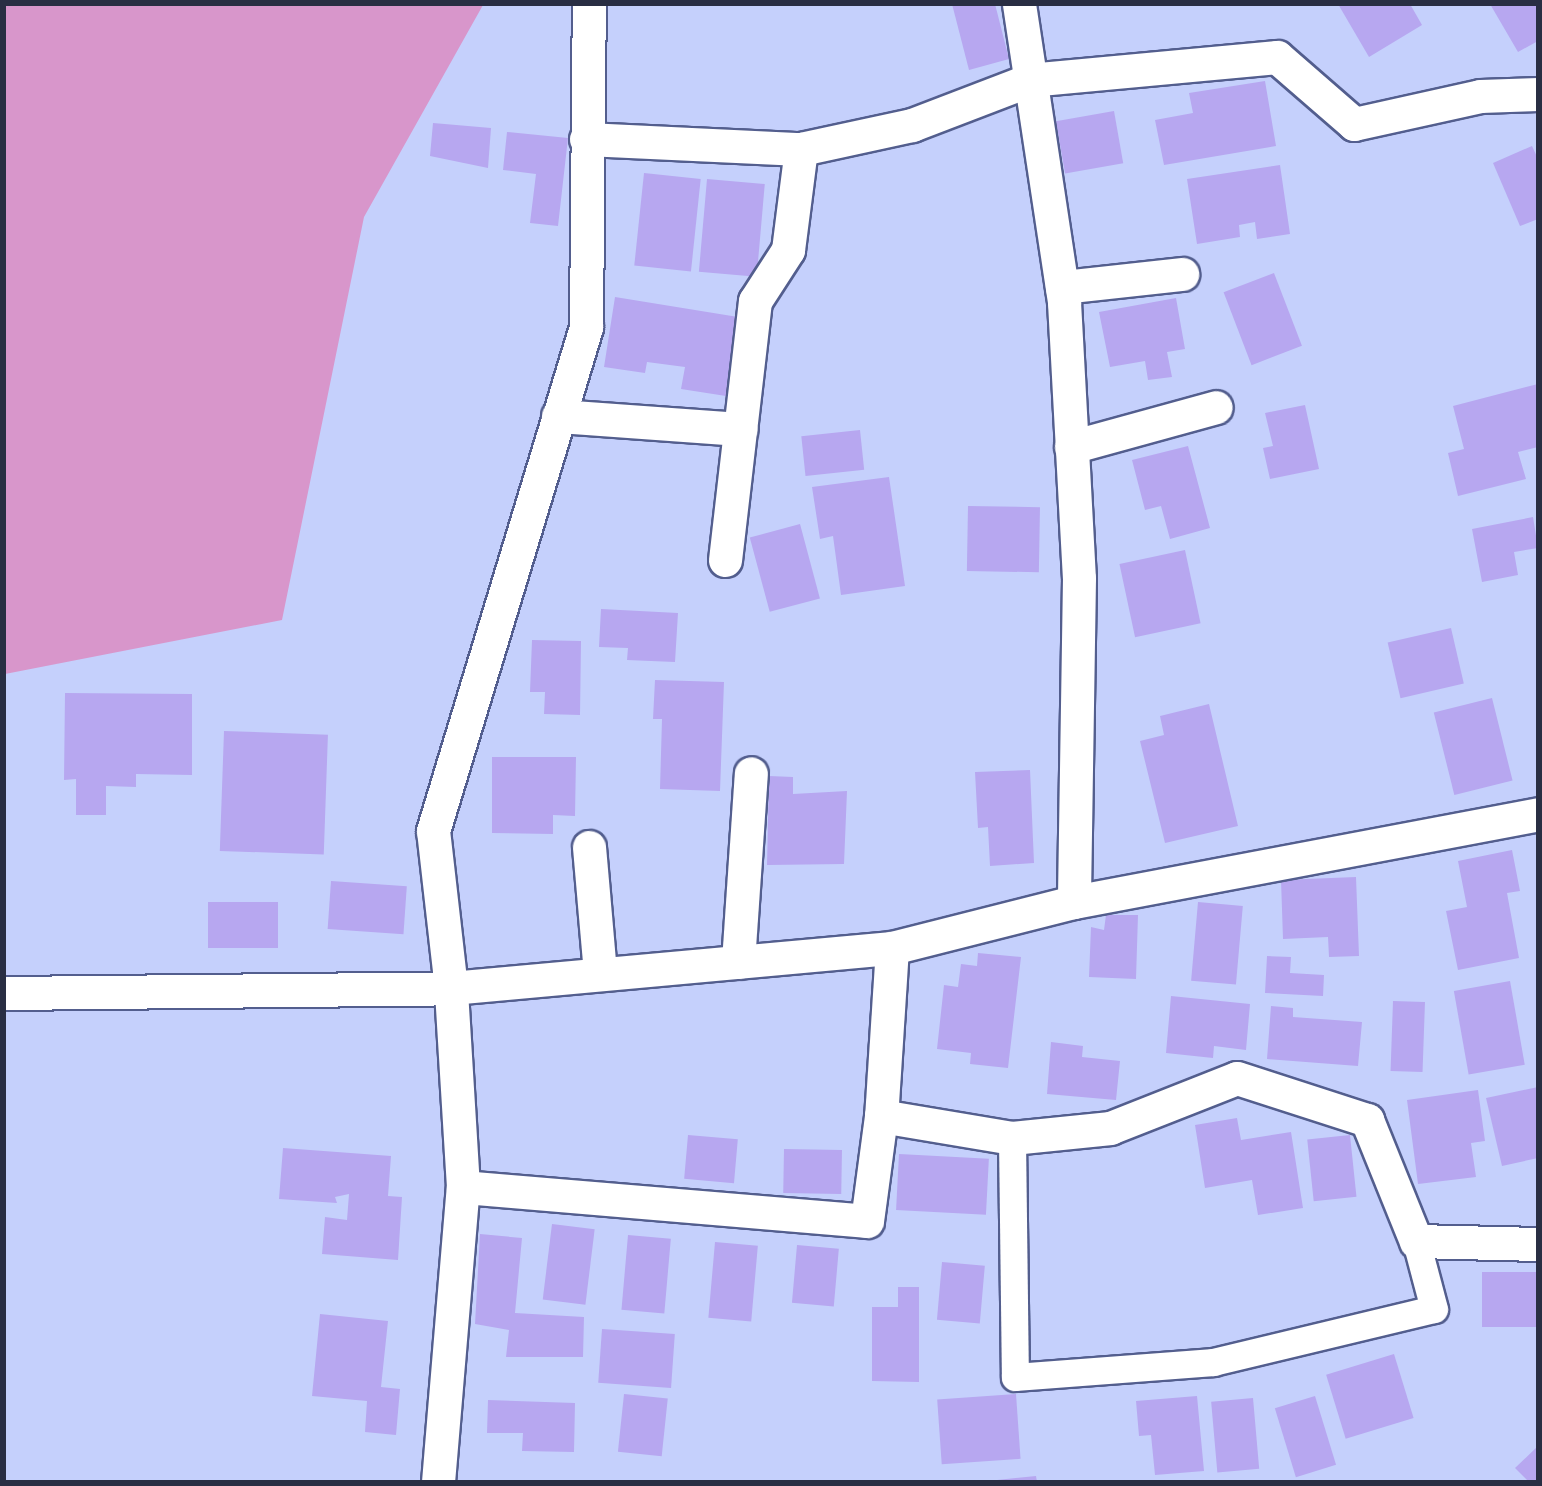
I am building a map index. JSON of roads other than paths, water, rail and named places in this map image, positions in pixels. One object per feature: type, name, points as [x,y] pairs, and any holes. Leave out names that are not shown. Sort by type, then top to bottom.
[{"type":"street","points":[[438,1482],[462,1187],[451,987],[433,831],[586,327],[589,4]]},
{"type":"street","points":[[1019,4],[1062,287],[1079,578],[1074,902]]},
{"type":"street","points":[[586,139],[801,149],[912,125],[1029,80],[1277,57],[1354,124],[1480,96],[1538,94]]},
{"type":"street","points":[[725,560],[755,301],[789,250],[801,149]]},
{"type":"street","points":[[1062,287],[1182,274]]},
{"type":"street","points":[[1071,447],[1216,407]]},
{"type":"street","points":[[558,416],[741,429]]},
{"type":"street","points":[[738,962],[751,773]]},
{"type":"street","points":[[4,993],[451,987],[892,948],[1074,902],[1538,814]]},
{"type":"street","points":[[589,847],[600,974]]},
{"type":"street","points":[[462,1187],[867,1221],[881,1116],[892,948]]},
{"type":"street","points":[[881,1116],[1012,1138],[1110,1128],[1237,1078],[1367,1120],[1416,1241],[1538,1244]]},
{"type":"lane","points":[[1012,1138],[1015,1377],[1213,1362],[1434,1309],[1416,1241]]}]
